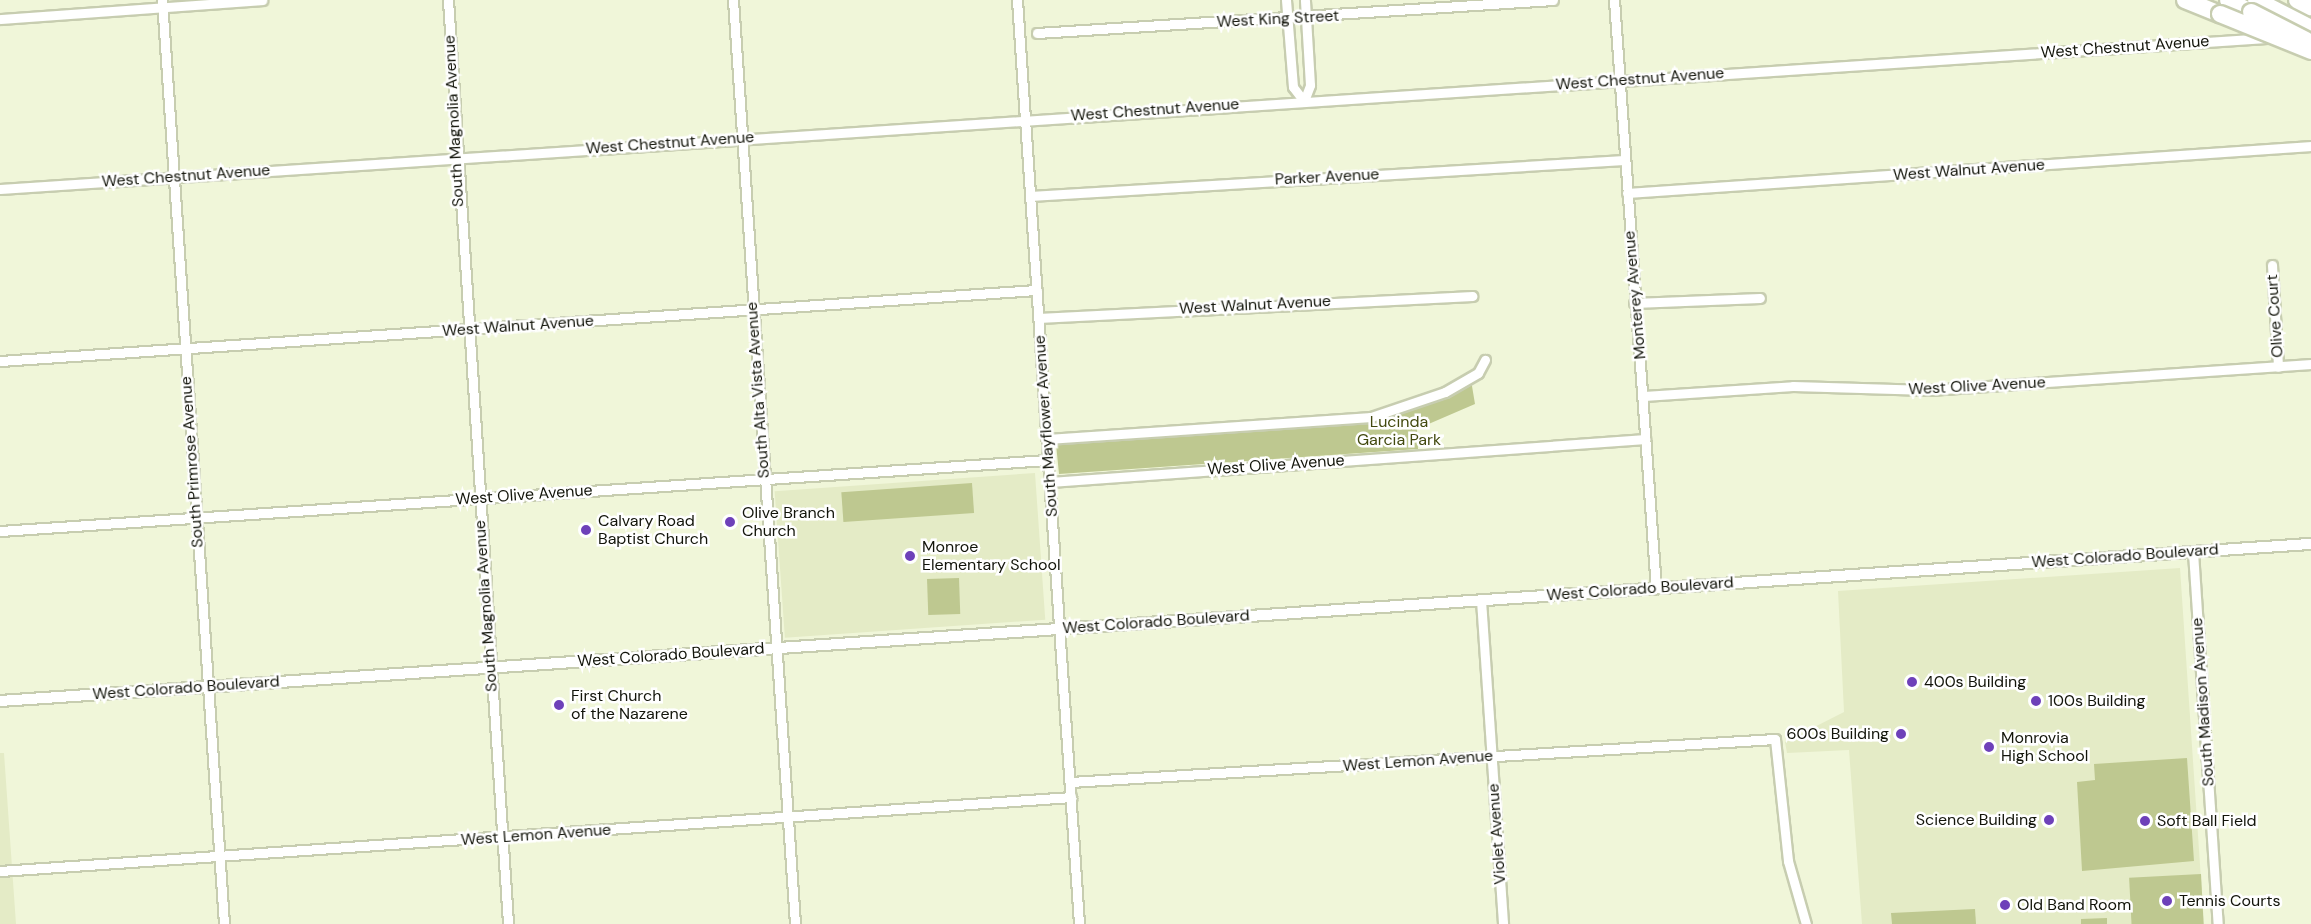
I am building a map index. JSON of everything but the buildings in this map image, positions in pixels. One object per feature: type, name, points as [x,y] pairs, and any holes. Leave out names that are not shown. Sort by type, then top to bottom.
[{"type":"highway","points":[[2185,0],[2224,7],[2286,5],[2311,7]]},
{"type":"highway","points":[[2286,5],[2311,18]]},
{"type":"highway","points":[[2286,5],[2311,28]]},
{"type":"highway","points":[[2254,6],[2311,42]]},
{"type":"highway","points":[[2224,7],[2311,51]]},
{"type":"street","points":[[0,19],[163,4],[262,0]]},
{"type":"street","name":"South Magnolia Avenue","points":[[448,0],[455,158],[508,924]]},
{"type":"street","name":"South Alta Vista Avenue","points":[[733,0],[795,924]]},
{"type":"street","name":"South Mayflower Avenue","points":[[1017,0],[1079,924]]},
{"type":"street","points":[[1286,0],[1293,87],[1304,101]]},
{"type":"street","points":[[1304,101],[1310,85],[1305,0]]},
{"type":"street","name":"West King Street","points":[[1037,33],[1287,19],[1554,0]]},
{"type":"street","name":"Monterey Avenue","points":[[1614,0],[1656,589]]},
{"type":"street","name":"South Primrose Avenue","points":[[163,4],[184,349],[224,924]]},
{"type":"street","name":"West Chestnut Avenue","points":[[0,189],[2311,35]]},
{"type":"street","name":"West Walnut Avenue","points":[[1627,193],[2311,146]]},
{"type":"street","name":"Parker Avenue","points":[[1030,196],[1624,160]]},
{"type":"street","name":"Olive Court","points":[[2272,265],[2278,367]]},
{"type":"street","name":"West Walnut Avenue","points":[[0,361],[1037,291]]},
{"type":"street","name":"West Walnut Avenue","points":[[1038,318],[1472,296]]},
{"type":"street","points":[[1634,303],[1760,298]]},
{"type":"street","points":[[1047,439],[1371,417],[1445,392],[1478,373],[1485,360]]},
{"type":"street","name":"West Olive Avenue","points":[[1644,396],[1793,386],[1929,390],[2311,364]]},
{"type":"street","name":"West Olive Avenue","points":[[1050,482],[1645,439]]},
{"type":"street","name":"West Olive Avenue","points":[[0,531],[1048,460]]},
{"type":"street","name":"West Colorado Boulevard","points":[[0,700],[2311,544]]},
{"type":"street","name":"South Madison Avenue","points":[[2193,552],[2218,924]]},
{"type":"street","name":"Violet Avenue","points":[[1481,600],[1503,924]]},
{"type":"street","name":"West Lemon Avenue","points":[[1070,782],[1775,739],[1778,746],[1788,861],[1806,924]]},
{"type":"street","name":"West Lemon Avenue","points":[[0,871],[1071,797]]},
{"type":"shaded area","name":"Monroe Elementary School","points":[[1035,473],[1045,620],[785,638],[775,491]]},
{"type":"shaded area","name":"Monrovia High School","points":[[2180,568],[2204,924],[1862,924],[1849,750],[1787,753],[1785,742],[1844,712],[1838,591]]},
{"type":"shaded area","points":[[0,753],[4,753],[16,924],[0,924]]},
{"type":"green space","name":"Lucinda Garcia Park","points":[[1471,380],[1475,404],[1417,429],[1418,449],[1059,474],[1056,444],[1343,422]]},
{"type":"green space","points":[[972,483],[974,513],[843,522],[841,492]]},
{"type":"green space","points":[[959,578],[960,614],[928,615],[927,579]]},
{"type":"green space","name":"Soft Ball Field","points":[[2187,758],[2194,861],[2082,871],[2077,782],[2095,780],[2094,764]]},
{"type":"green space","name":"Tennis Courts","points":[[2201,874],[2204,924],[2132,924],[2129,878]]},
{"type":"green space","points":[[1975,909],[1976,924],[1892,924],[1891,913]]},
{"type":"green space","points":[[2107,918],[2107,924],[2081,924],[2081,919]]},
{"type":"place","name":"Olive Branch Church","points":[[730,522]]},
{"type":"place","name":"Calvary Road Baptist Church","points":[[586,530]]},
{"type":"place","name":"Monroe Elementary School","points":[[910,556]]},
{"type":"place","name":"400s Building","points":[[1912,682]]},
{"type":"place","name":"100s Building","points":[[2036,701]]},
{"type":"place","name":"First Church of the Nazarene","points":[[559,705]]},
{"type":"place","name":"600s Building","points":[[1901,734]]},
{"type":"place","name":"Monrovia High School","points":[[1989,747]]},
{"type":"place","name":"Science Building","points":[[2049,820]]},
{"type":"place","name":"Soft Ball Field","points":[[2145,821]]},
{"type":"place","name":"Tennis Courts","points":[[2167,901]]},
{"type":"place","name":"Old Band Room","points":[[2005,905]]}]
